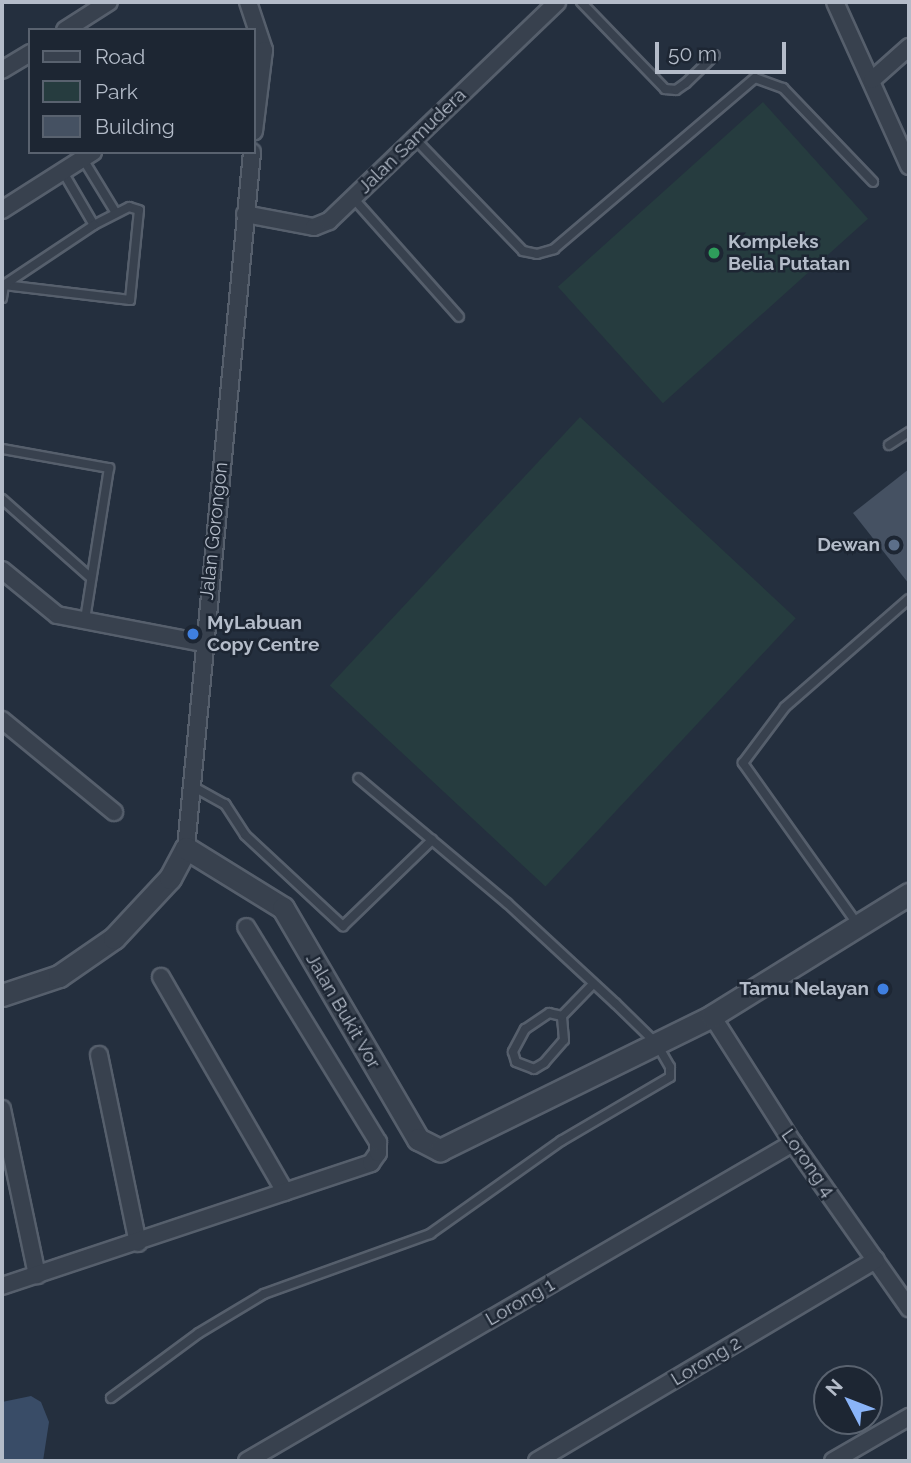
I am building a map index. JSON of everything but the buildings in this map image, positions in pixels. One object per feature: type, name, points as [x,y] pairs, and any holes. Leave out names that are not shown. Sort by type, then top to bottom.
[{"type":"street","points":[[68,28],[109,2]]},
{"type":"street","name":"Jalan Samudera","points":[[245,214],[314,226],[329,220],[557,2]]},
{"type":"street","points":[[835,2],[909,166]]},
{"type":"street","points":[[251,3],[264,50],[256,92]]},
{"type":"street","points":[[872,80],[909,47]]},
{"type":"street","points":[[2,70],[28,53]]},
{"type":"street","name":"Jalan Gorongon","points":[[186,848],[203,643],[252,154]]},
{"type":"street","points":[[2,210],[88,156]]},
{"type":"street","points":[[2,570],[57,615],[203,643]]},
{"type":"street","points":[[2,720],[114,812]]},
{"type":"street","points":[[2,995],[59,976],[114,938],[170,878],[186,848]]},
{"type":"street","name":"Jalan Bukit Vor","points":[[186,848],[283,908],[418,1139],[427,1147],[440,1150],[712,1016],[909,894]]},
{"type":"street","points":[[2,1286],[138,1243],[371,1163],[378,1153],[378,1142],[246,928]]},
{"type":"street","points":[[161,977],[285,1192]]},
{"type":"street","name":"Lorong 4","points":[[712,1016],[793,1143],[909,1308]]},
{"type":"street","points":[[99,1055],[138,1243]]},
{"type":"street","points":[[2,1108],[37,1275]]},
{"type":"street","name":"Lorong 1","points":[[247,1461],[793,1143]]},
{"type":"street","name":"Lorong 2","points":[[537,1461],[876,1261]]},
{"type":"street","points":[[834,1461],[909,1417]]},
{"type":"lane","points":[[581,2],[665,89],[676,90],[715,55]]},
{"type":"lane","points":[[414,138],[523,251],[537,254],[554,249],[755,78],[783,88],[873,182]]},
{"type":"lane","points":[[88,156],[116,213]]},
{"type":"lane","points":[[63,172],[94,225]]},
{"type":"lane","points":[[353,198],[459,317]]},
{"type":"lane","points":[[2,298],[4,285],[94,225],[129,207],[139,210],[130,300],[4,285]]},
{"type":"lane","points":[[889,445],[909,432]]},
{"type":"lane","points":[[2,449],[109,468],[85,619]]},
{"type":"lane","points":[[2,499],[90,577]]},
{"type":"lane","points":[[858,925],[743,763],[785,707],[909,599]]},
{"type":"lane","points":[[111,1398],[228,1314],[298,1280],[430,1234],[561,1141],[663,1085],[670,1077],[670,1067],[656,1043],[432,840],[358,778]]},
{"type":"lane","points":[[191,786],[225,804],[245,835],[343,926],[432,840]]},
{"type":"lane","points":[[562,1016],[564,1040],[544,1063],[534,1069],[516,1062],[513,1052],[525,1029],[537,1017],[562,1016],[593,984]]},
{"type":"green space","name":"Kompleks Belia Putatan","points":[[763,102],[868,219],[663,403],[558,287]]},
{"type":"green space","points":[[580,417],[796,618],[545,887],[330,685]]},
{"type":"water","points":[[31,1396],[41,1402],[49,1422],[43,1461],[2,1461],[2,1402]]},
{"type":"place","name":"Kompleks Belia Putatan","points":[[714,253]]},
{"type":"place","name":"Dewan","points":[[894,545]]},
{"type":"place","name":"MyLabuan Copy Centre","points":[[193,634]]},
{"type":"place","name":"Tamu Nelayan","points":[[883,989]]}]
